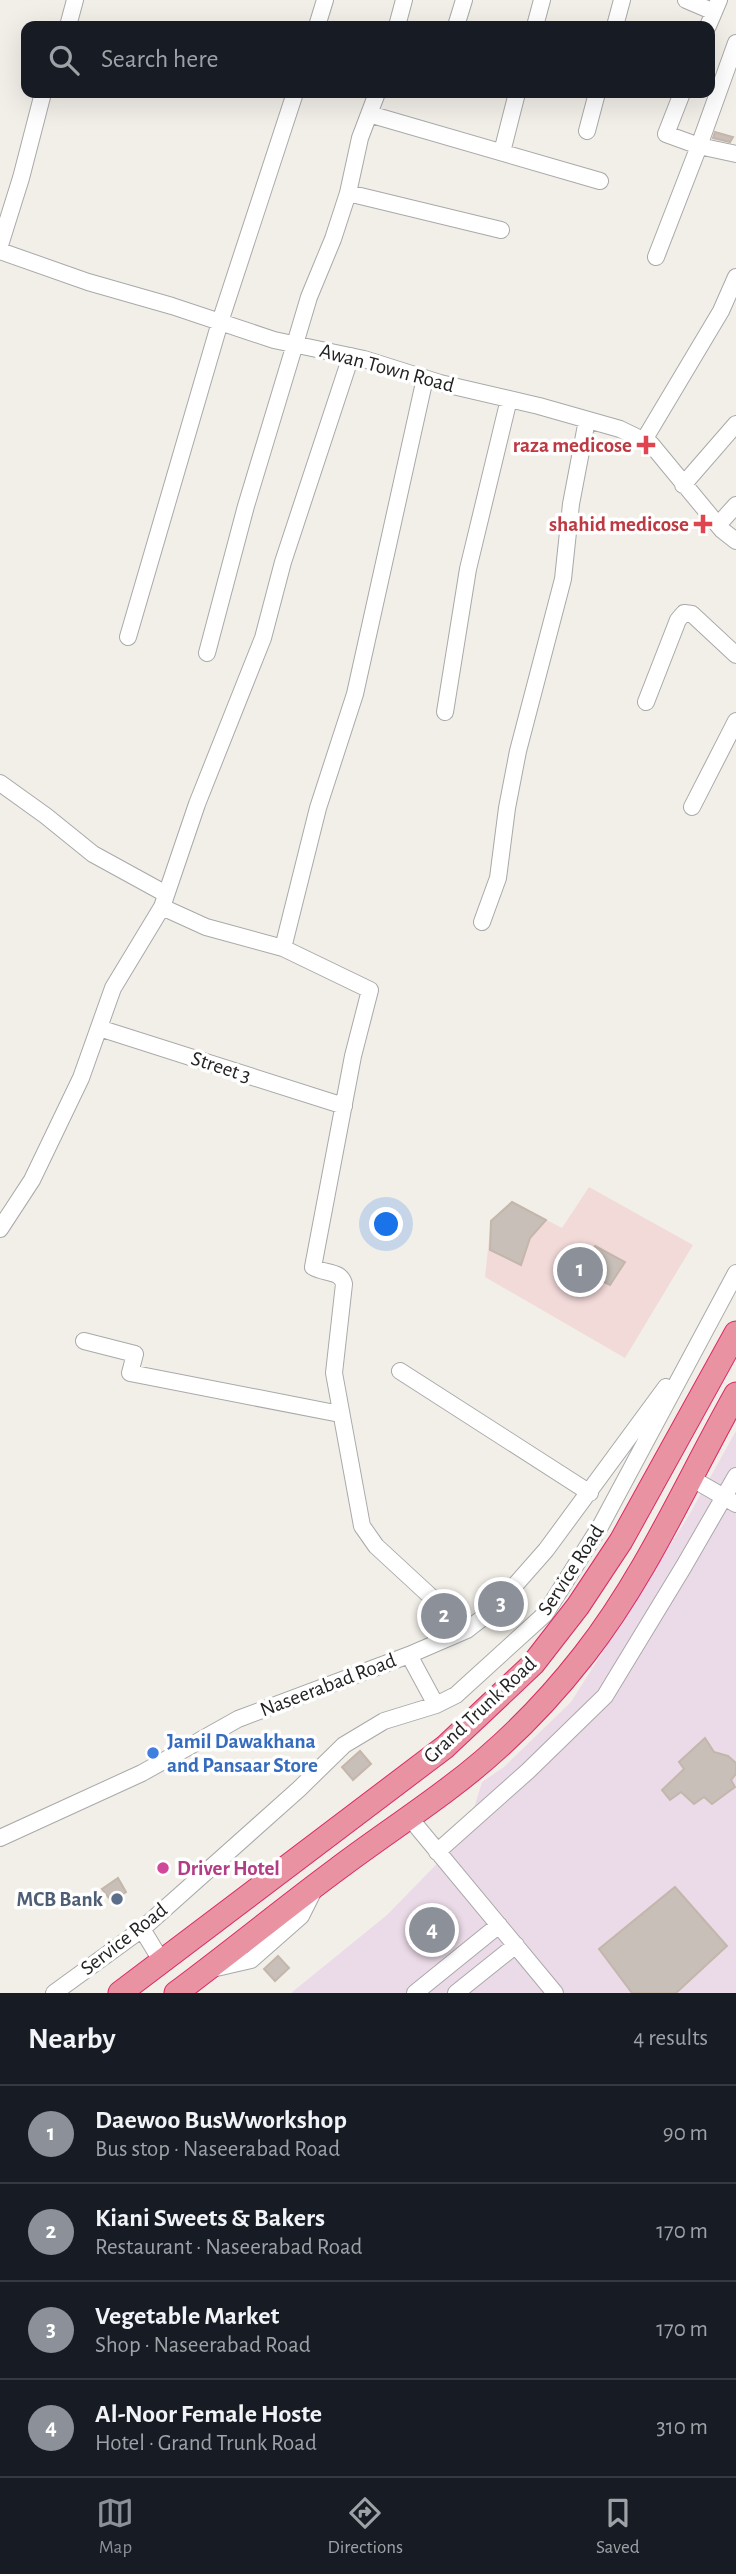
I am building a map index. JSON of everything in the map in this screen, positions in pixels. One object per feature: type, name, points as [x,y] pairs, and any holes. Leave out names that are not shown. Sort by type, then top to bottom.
[{"type":"highway","name":"Grand Trunk Road","points":[[120,1993],[445,1746],[533,1664],[578,1606],[621,1541],[736,1333]]},
{"type":"highway","name":"Grand Trunk Road","points":[[176,1993],[316,1885],[450,1788],[490,1755],[552,1694],[586,1654],[614,1613],[736,1394]]},
{"type":"street","points":[[69,21],[75,0]]},
{"type":"street","points":[[319,21],[325,0]]},
{"type":"street","points":[[398,21],[404,0]]},
{"type":"street","points":[[458,21],[464,0]]},
{"type":"street","points":[[536,21],[542,0]]},
{"type":"street","points":[[616,21],[622,0]]},
{"type":"street","points":[[687,0],[714,13]]},
{"type":"street","points":[[656,257],[736,43]]},
{"type":"street","points":[[0,245],[42,98]]},
{"type":"street","points":[[128,637],[220,322],[293,98]]},
{"type":"street","points":[[207,653],[246,506],[309,297],[333,239],[348,193],[360,138],[375,98]]},
{"type":"street","points":[[502,152],[516,98]]},
{"type":"street","points":[[587,131],[596,98]]},
{"type":"street","points":[[680,98],[666,134],[699,146],[736,153]]},
{"type":"street","points":[[369,114],[600,181]]},
{"type":"street","points":[[348,193],[501,230]]},
{"type":"street","name":"Awan Town Road","points":[[0,251],[88,282],[295,344],[351,356],[621,429],[652,444],[683,485],[736,541]]},
{"type":"street","points":[[644,440],[721,311],[736,277]]},
{"type":"street","points":[[0,1229],[32,1180],[81,1078],[113,989],[164,900],[197,804],[263,638],[282,562],[351,356]]},
{"type":"street","points":[[283,948],[318,808],[355,694],[425,378]]},
{"type":"street","points":[[445,712],[468,569],[509,399]]},
{"type":"street","points":[[482,922],[498,878],[518,751],[563,579],[570,504],[587,420]]},
{"type":"street","points":[[683,485],[736,424]]},
{"type":"street","points":[[718,525],[736,505]]},
{"type":"street","points":[[646,702],[678,620],[684,613],[692,614],[736,655]]},
{"type":"street","points":[[692,807],[736,721]]},
{"type":"street","points":[[0,783],[93,854],[206,927],[283,948],[370,990],[353,1056],[313,1268],[337,1274],[344,1284],[334,1373],[362,1526],[376,1546],[467,1630]]},
{"type":"street","name":"Street 3","points":[[99,1028],[344,1106]]},
{"type":"street","name":"Service Road","points":[[54,1993],[142,1929],[299,1789],[344,1745],[384,1721],[436,1705],[456,1695],[545,1614],[601,1525],[736,1273]]},
{"type":"street","name":"Naseerabad Road","points":[[0,1838],[142,1773],[239,1720],[467,1630],[494,1609],[546,1550],[705,1334]]},
{"type":"street","points":[[84,1341],[135,1354],[130,1373],[340,1414]]},
{"type":"street","points":[[400,1371],[590,1493]]},
{"type":"street","points":[[437,1852],[528,1771],[605,1696],[730,1500],[736,1476]]},
{"type":"street","points":[[691,1478],[730,1500]]},
{"type":"street","points":[[409,1655],[436,1705]]},
{"type":"street","points":[[409,1817],[555,1993]]},
{"type":"street","points":[[415,1993],[499,1925]]},
{"type":"street","points":[[142,1929],[162,1962]]},
{"type":"street","points":[[456,1993],[516,1945]]},
{"type":"shaded area","points":[[589,1187],[693,1245],[625,1358],[485,1277],[491,1221],[512,1202],[562,1228]]},
{"type":"shaded area","points":[[736,1431],[736,1993],[291,1993],[387,1915],[466,1834],[482,1782],[504,1767],[571,1702],[689,1515]]},
{"type":"building","points":[[715,132],[733,137],[730,142],[713,138]]},
{"type":"building","points":[[512,1202],[546,1220],[530,1238],[521,1265],[490,1250],[491,1221]]},
{"type":"building","points":[[595,1246],[625,1262],[610,1285],[580,1270]]},
{"type":"building","points":[[705,1738],[714,1752],[728,1756],[736,1763],[736,1774],[731,1780],[735,1787],[712,1804],[704,1797],[694,1804],[681,1792],[670,1800],[662,1790],[684,1769],[679,1762]]},
{"type":"building","points":[[360,1751],[371,1764],[353,1780],[342,1767]]},
{"type":"building","points":[[118,1878],[126,1892],[112,1902],[102,1889]]},
{"type":"building","points":[[675,1887],[727,1946],[676,1993],[632,1993],[599,1949]]},
{"type":"building","points":[[278,1956],[289,1968],[275,1981],[264,1969]]},
{"type":"place","name":"raza medicose","points":[[646,445]]},
{"type":"place","name":"shahid medicose","points":[[703,524]]},
{"type":"place","name":"Daewoo BusWworkshop","points":[[580,1270]]},
{"type":"place","name":"Vegetable Market","points":[[501,1604]]},
{"type":"place","name":"Kiani Sweets & Bakers","points":[[444,1616]]},
{"type":"place","name":"Jamil Dawakhana and Pansaar Store","points":[[153,1753]]},
{"type":"place","name":"Driver Hotel","points":[[163,1868]]},
{"type":"place","name":"MCB Bank","points":[[117,1899]]},
{"type":"place","name":"Al-Noor Female Hoste","points":[[432,1930]]}]
